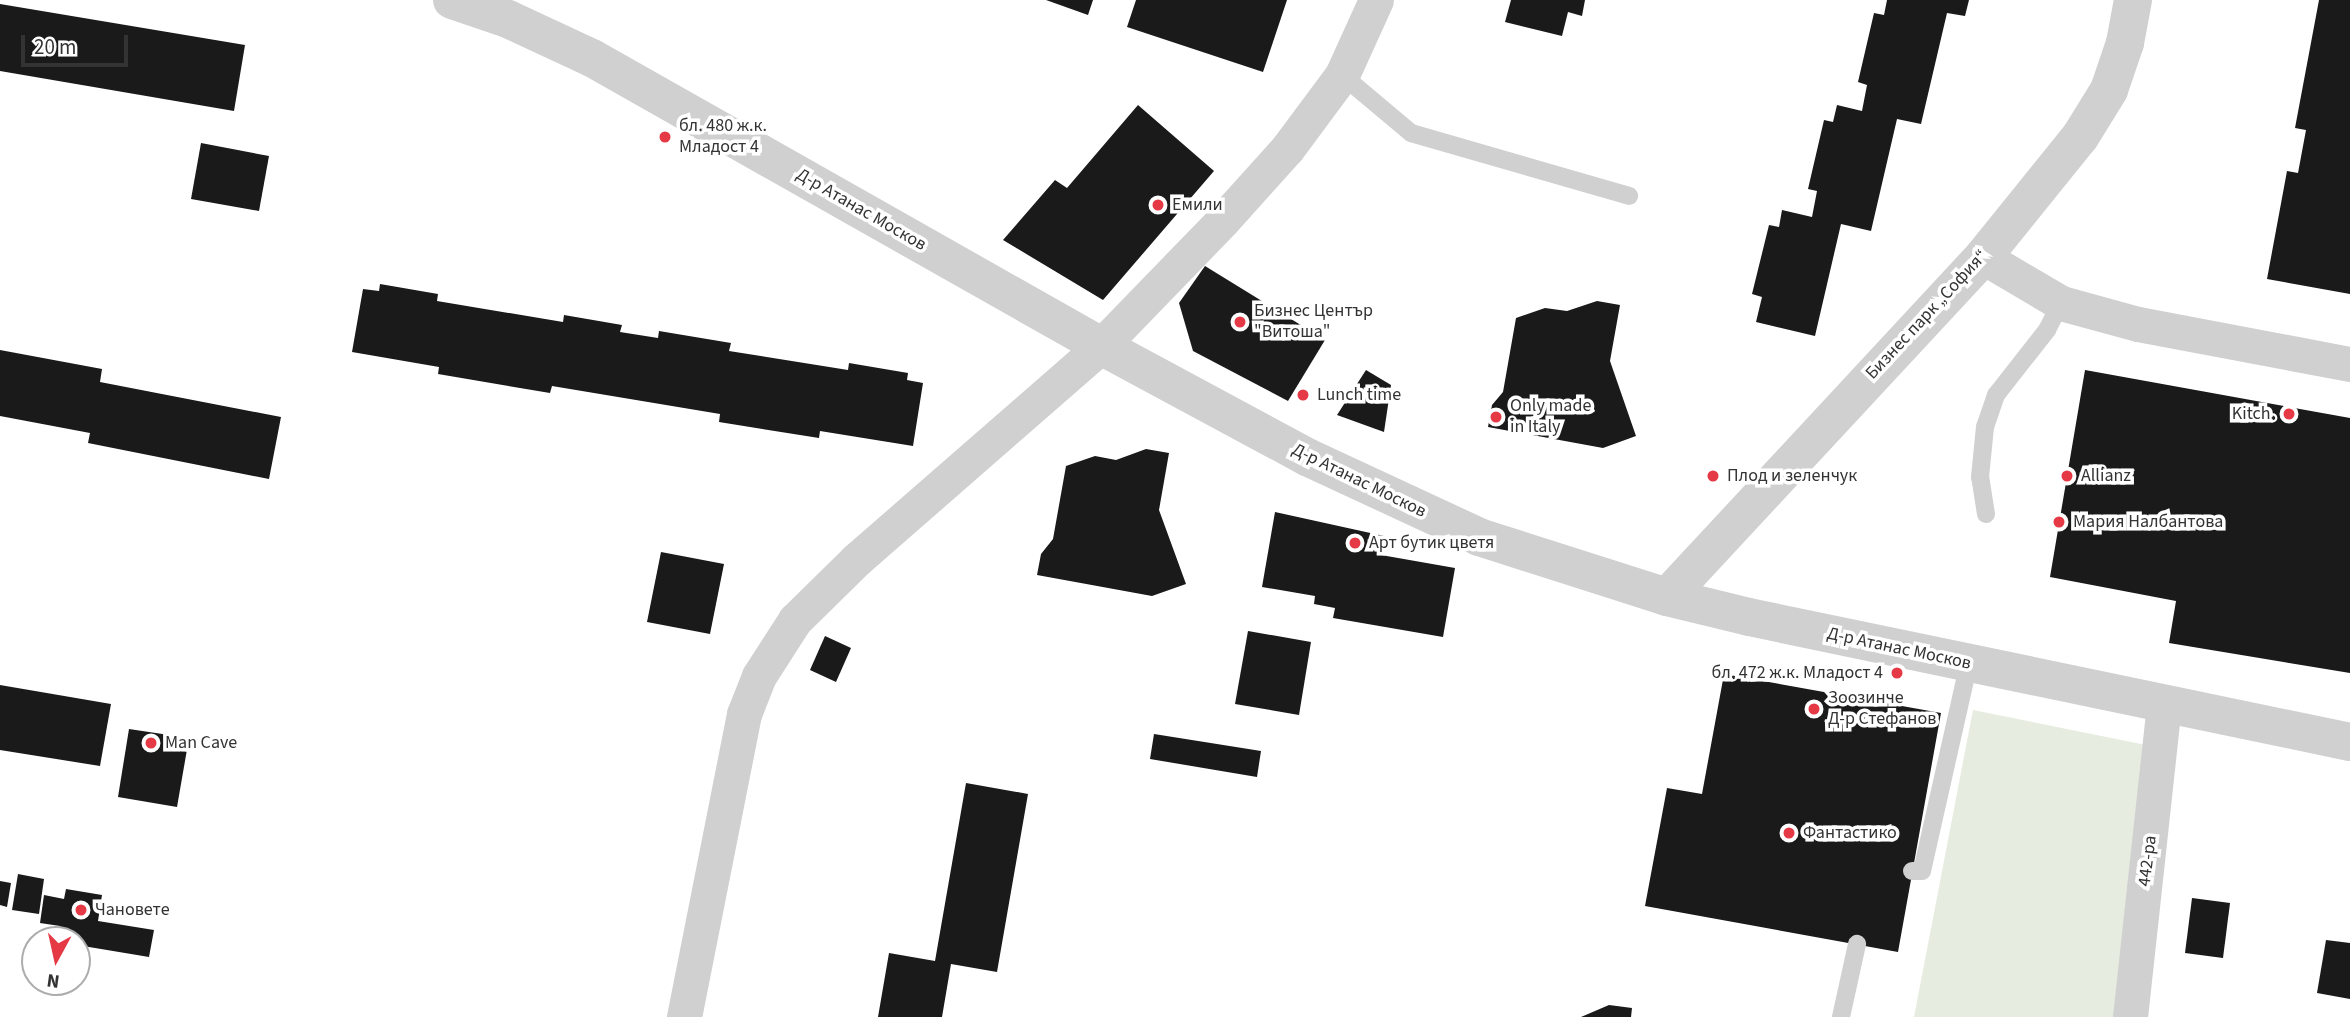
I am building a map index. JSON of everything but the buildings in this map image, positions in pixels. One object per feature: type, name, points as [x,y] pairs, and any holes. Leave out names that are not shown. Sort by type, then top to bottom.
[{"type":"street","name":"Д-р Атанас Москов","points":[[452,0],[510,10],[1101,346],[1307,457],[1479,537],[1667,597],[2350,742]]},
{"type":"street","points":[[684,1017],[744,714],[759,676],[795,620],[847,569],[1101,346],[1251,190],[1342,75],[1376,0]]},
{"type":"street","name":"Бизнес парк „София“","points":[[1667,597],[1983,257],[2081,137],[2109,90],[2125,43],[2133,0]]},
{"type":"street","points":[[1983,257],[2061,303],[2138,324],[2350,364]]},
{"type":"street","name":"442-ра","points":[[2130,1017],[2164,704]]},
{"type":"lane","points":[[1342,75],[1411,133],[1629,196]]},
{"type":"lane","points":[[1986,514],[1980,477],[1985,426],[1996,395],[2047,330],[2061,303]]},
{"type":"lane","points":[[1912,871],[1922,871],[1969,663]]},
{"type":"lane","points":[[1841,1017],[1857,944]]},
{"type":"shaded area","points":[[1973,710],[2156,747],[2127,1017],[1914,1017]]},
{"type":"place","name":"бл. 480 ж.к. Младост 4","points":[[665,137]]},
{"type":"place","name":"Емили","points":[[1158,205]]},
{"type":"place","name":"Бизнес Център \"Витоша\"","points":[[1240,322]]},
{"type":"place","name":"Lunch time","points":[[1303,395]]},
{"type":"place","name":"Kitch.","points":[[2289,414]]},
{"type":"place","name":"Only made in Italy","points":[[1496,417]]},
{"type":"place","name":"Плод и зеленчук","points":[[1713,476]]},
{"type":"place","name":"Allianz","points":[[2067,476]]},
{"type":"place","name":"Мария Налбантова","points":[[2059,522]]},
{"type":"place","name":"Арт бутик цветя","points":[[1355,543]]},
{"type":"place","name":"бл. 472 ж.к. Младост 4","points":[[1897,673]]},
{"type":"place","name":"Зоозинче Д-р Стефанов","points":[[1814,709]]},
{"type":"place","name":"Man Cave","points":[[151,743]]},
{"type":"place","name":"Фантастико","points":[[1789,833]]},
{"type":"place","name":"Чановете","points":[[81,910]]}]
